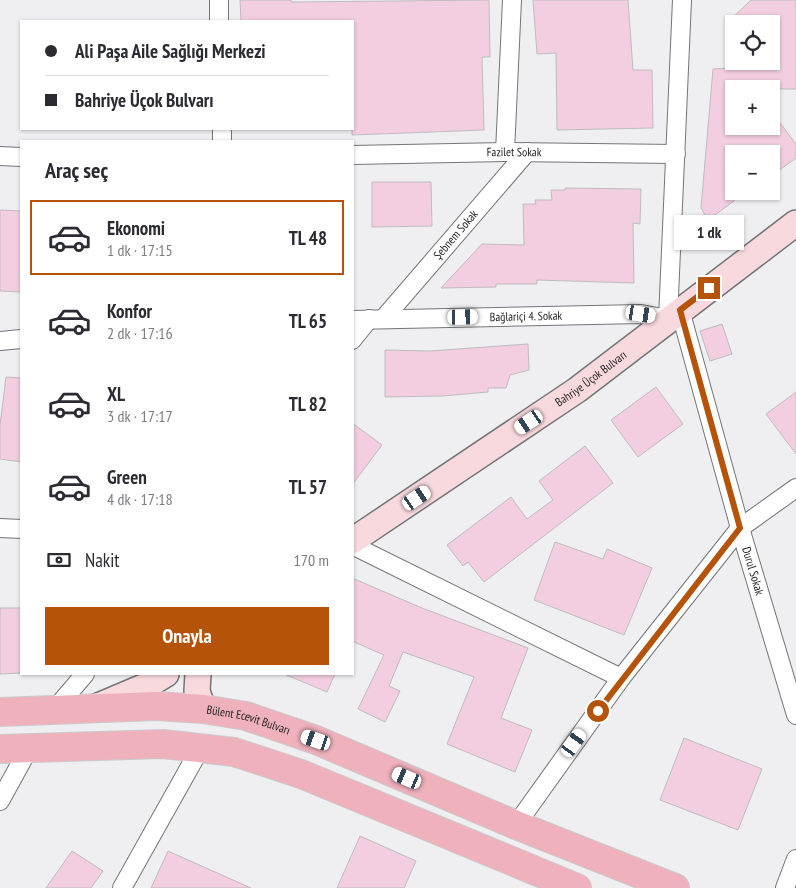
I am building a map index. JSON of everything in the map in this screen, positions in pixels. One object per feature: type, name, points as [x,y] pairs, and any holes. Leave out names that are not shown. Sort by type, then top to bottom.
[{"type":"main road","name":"Bülent Ecevit Bulvarı","points":[[0,712],[156,706],[204,709],[246,716],[316,740],[516,825],[675,888]]},
{"type":"main road","points":[[0,749],[163,744],[234,752],[269,762],[578,888]]},
{"type":"street","points":[[218,0],[219,20]]},
{"type":"street","points":[[505,152],[512,0]]},
{"type":"street","name":"Durul Sokak","points":[[682,0],[676,154],[674,314],[796,715]]},
{"type":"street","name":"Fazilet Sokak","points":[[354,155],[505,152],[676,154]]},
{"type":"street","name":"Şebnem Sokak","points":[[354,337],[368,319],[527,152]]},
{"type":"street","points":[[0,156],[20,157]]},
{"type":"street","name":"Bahriye Üçok Bulvarı","points":[[354,540],[577,390],[674,314],[796,223]]},
{"type":"street","name":"Bağlariçi 4. Sokak","points":[[368,319],[674,314]]},
{"type":"street","points":[[0,340],[20,339]]},
{"type":"street","points":[[516,825],[621,678],[740,528],[796,488]]},
{"type":"street","points":[[0,528],[20,528]]},
{"type":"street","points":[[354,546],[621,678]]},
{"type":"street","points":[[55,709],[84,675]]},
{"type":"street","points":[[96,707],[148,685],[164,675]]},
{"type":"street","points":[[198,675],[197,691],[204,709]]},
{"type":"street","points":[[122,888],[200,747]]},
{"type":"street","points":[[0,801],[29,748]]},
{"type":"street","points":[[789,883],[796,859]]},
{"type":"building","points":[[240,0],[291,0],[291,2],[489,0],[490,57],[482,57],[484,130],[352,135],[352,130],[354,130],[354,20],[241,20]]},
{"type":"building","points":[[533,0],[628,0],[633,70],[652,70],[653,128],[557,130],[556,53],[537,54]]},
{"type":"building","points":[[751,0],[796,0],[796,89],[780,89],[780,80],[725,80],[725,135],[780,135],[780,123],[796,144],[796,158],[780,170],[780,145],[725,145],[725,200],[734,201],[708,220],[701,208],[713,69],[780,70],[780,15],[735,15]]},
{"type":"building","points":[[372,182],[431,182],[432,226],[372,227]]},
{"type":"building","points":[[565,188],[641,189],[640,224],[633,223],[634,283],[537,280],[537,284],[496,284],[496,287],[441,288],[482,244],[524,245],[523,204],[536,204],[535,200],[552,200],[551,190],[565,190]]},
{"type":"building","points":[[0,210],[20,211],[20,292],[0,291]]},
{"type":"building","points":[[722,324],[732,354],[710,361],[700,331]]},
{"type":"building","points":[[528,344],[529,370],[510,375],[506,388],[488,388],[488,392],[442,396],[385,397],[385,350],[430,351]]},
{"type":"building","points":[[6,377],[20,378],[20,462],[0,459],[0,425]]},
{"type":"building","points":[[656,387],[683,424],[638,457],[611,420]]},
{"type":"building","points":[[796,392],[796,454],[766,414]]},
{"type":"building","points":[[354,424],[382,445],[354,482]]},
{"type":"building","points":[[585,446],[613,483],[484,582],[468,562],[463,566],[447,545],[511,497],[527,519],[553,500],[539,481]]},
{"type":"building","points":[[555,542],[603,559],[607,549],[652,568],[624,635],[534,600]]},
{"type":"building","points":[[354,579],[422,608],[528,648],[501,718],[532,730],[515,772],[447,744],[474,677],[403,652],[389,686],[400,691],[385,722],[358,709],[384,655],[354,642]]},
{"type":"building","points":[[0,608],[20,608],[20,673],[0,674]]},
{"type":"building","points":[[286,675],[335,675],[327,692]]},
{"type":"building","points":[[684,738],[762,769],[738,830],[660,800]]},
{"type":"building","points":[[360,836],[416,861],[404,888],[337,888]]},
{"type":"building","points":[[72,851],[103,871],[91,888],[46,888]]},
{"type":"building","points":[[168,851],[251,888],[151,888]]},
{"type":"route","points":[[598,711],[621,678],[740,528],[680,310],[709,288]]}]
